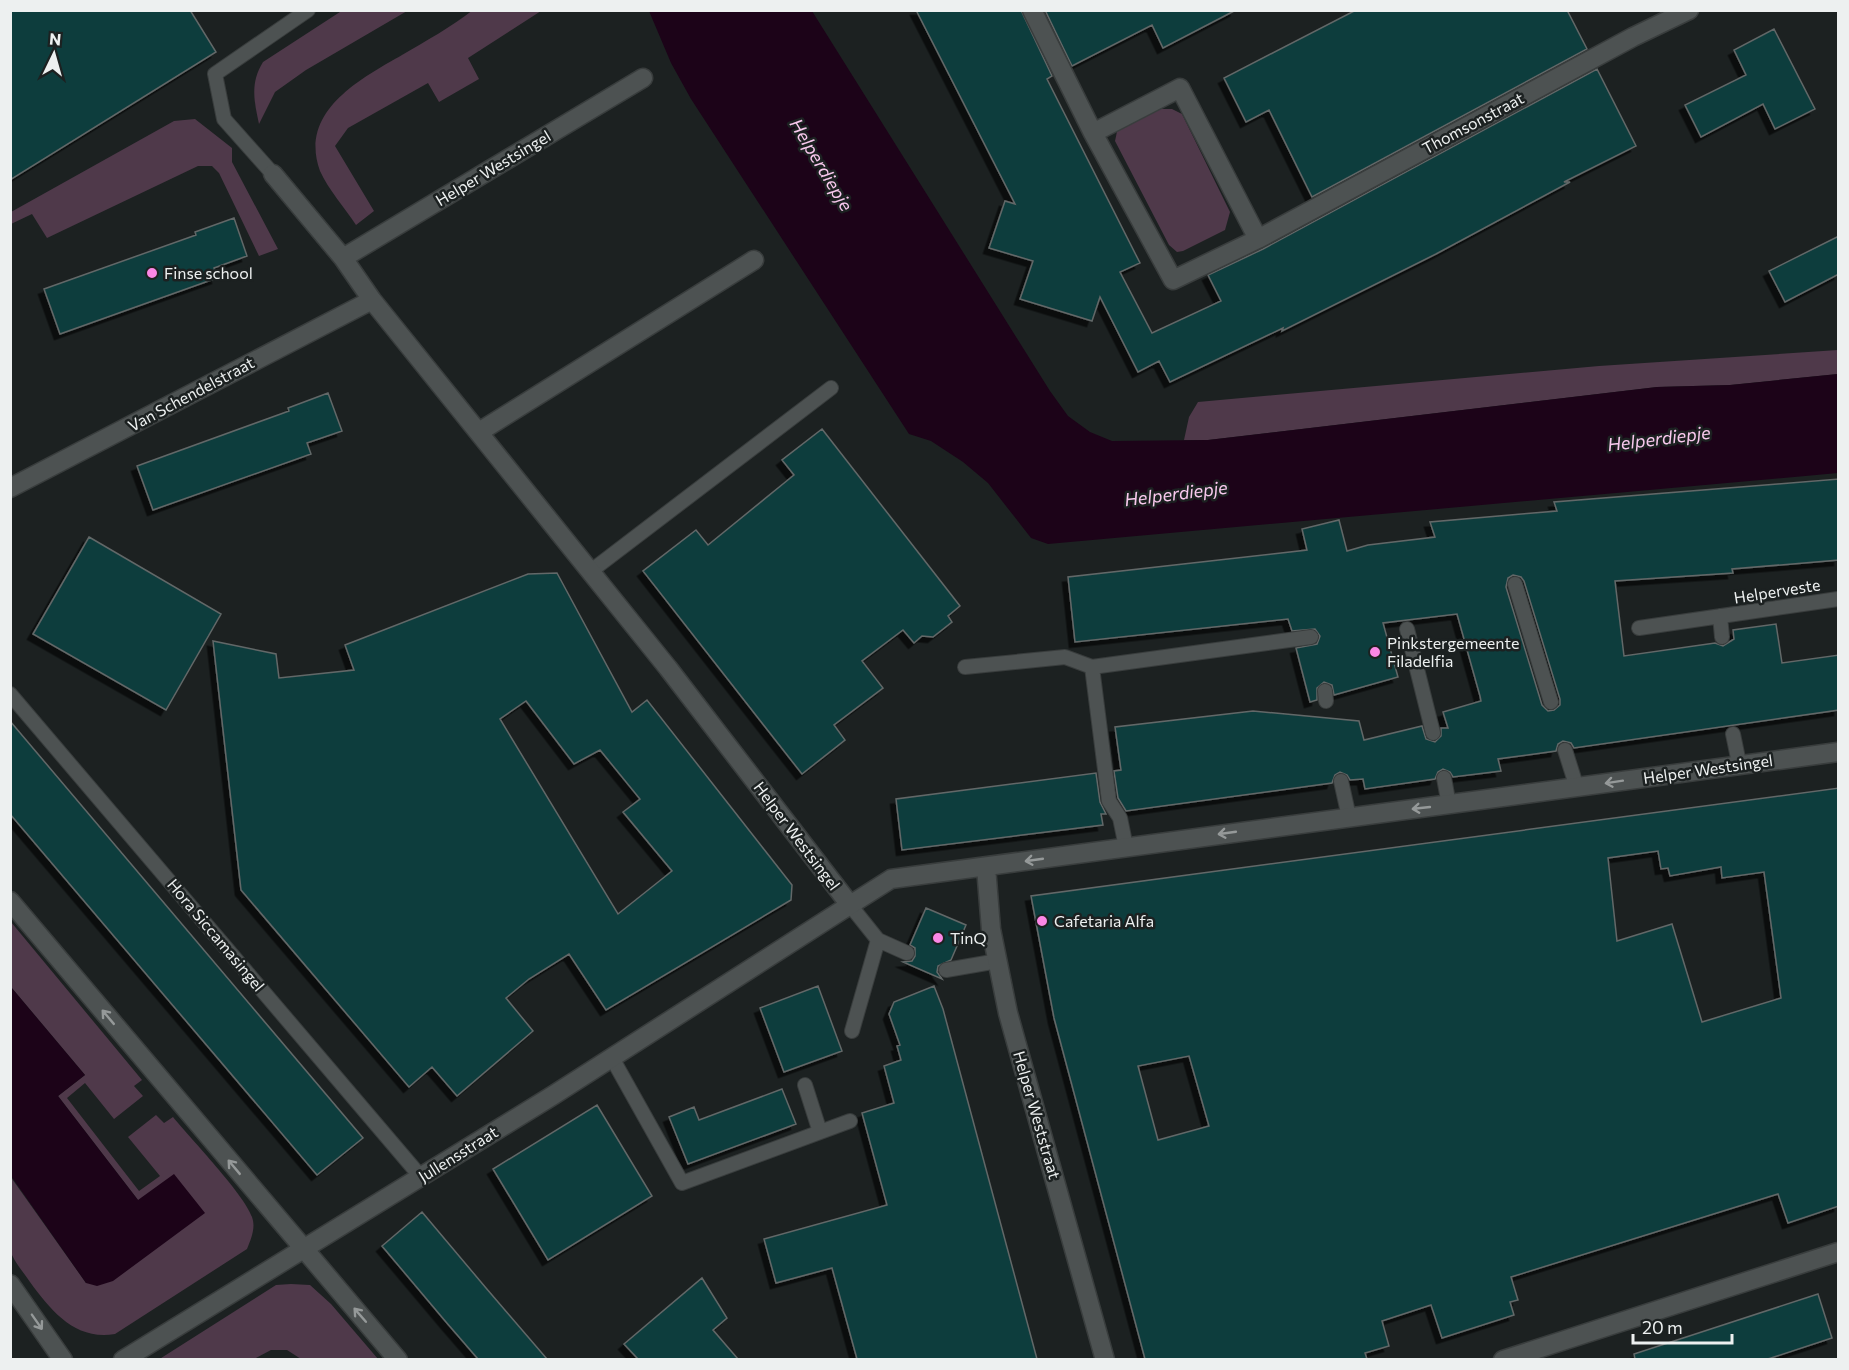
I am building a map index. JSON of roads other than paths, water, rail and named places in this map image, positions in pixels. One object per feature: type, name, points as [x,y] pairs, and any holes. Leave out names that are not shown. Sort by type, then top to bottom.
[{"type":"street","name":"Thomsonstraat","points":[[1032,10],[1093,133],[1173,280],[1258,239],[1633,37],[1689,10]]},
{"type":"street","name":"Helper Westsingel","points":[[343,258],[642,78]]},
{"type":"street","points":[[1093,133],[1180,88],[1258,239]]},
{"type":"street","name":"Helper Westsingel","points":[[273,174],[343,258],[372,300],[591,571],[850,905],[891,879],[1577,788],[1739,763],[1839,752]]},
{"type":"street","points":[[479,432],[754,260]]},
{"type":"street","name":"Van Schendelstraat","points":[[10,488],[372,300]]},
{"type":"street","name":"Helper Weststraat","points":[[986,867],[991,929],[1008,1013],[1106,1359]]},
{"type":"street","points":[[10,901],[398,1359]]},
{"type":"street","name":"Jullensstraat","points":[[123,1359],[612,1058],[850,905]]},
{"type":"street","points":[[1503,1359],[1839,1252]]},
{"type":"street","points":[[10,1284],[63,1359]]},
{"type":"lane","points":[[273,174],[224,119],[215,74],[308,10]]},
{"type":"lane","points":[[591,571],[831,388]]},
{"type":"lane","points":[[1515,584],[1551,702]]},
{"type":"lane","name":"Helperveste","points":[[1639,628],[1839,599]]},
{"type":"lane","name":"Helperveste","points":[[1720,616],[1722,637]]},
{"type":"lane","points":[[1407,628],[1433,733]]},
{"type":"lane","points":[[964,667],[1065,657],[1092,667],[1311,637]]},
{"type":"lane","points":[[1092,667],[1109,801],[1120,818],[1126,847]]},
{"type":"lane","name":"Hora Siccamasingel","points":[[10,694],[421,1177]]},
{"type":"lane","points":[[1733,734],[1739,763]]},
{"type":"lane","points":[[1565,750],[1577,788]]},
{"type":"lane","points":[[1444,778],[1449,805]]},
{"type":"lane","points":[[1341,781],[1349,817]]},
{"type":"lane","points":[[850,905],[878,940],[907,953]]},
{"type":"lane","points":[[852,1031],[878,940]]},
{"type":"lane","points":[[946,970],[998,961]]},
{"type":"lane","points":[[612,1058],[682,1183],[850,1121]]},
{"type":"lane","points":[[805,1085],[820,1132]]},
{"type":"water","name":"Helperdiepje","points":[[649,11],[812,11],[1050,391],[1068,416],[1090,432],[1112,441],[1208,440],[1657,387],[1730,385],[1838,374],[1838,473],[1048,544],[1031,538],[988,483],[963,462],[931,441],[909,434],[691,99],[671,63]]},
{"type":"water","points":[[11,987],[85,1075],[58,1096],[138,1200],[174,1174],[205,1213],[113,1281],[97,1286],[86,1283],[11,1176]]},
{"type":"place","name":"Finse school","points":[[152,273]]},
{"type":"place","name":"Pinkstergemeente Filadelfia","points":[[1375,652]]},
{"type":"place","name":"Cafetaria Alfa","points":[[1042,921]]},
{"type":"place","name":"TinQ","points":[[938,938]]}]
